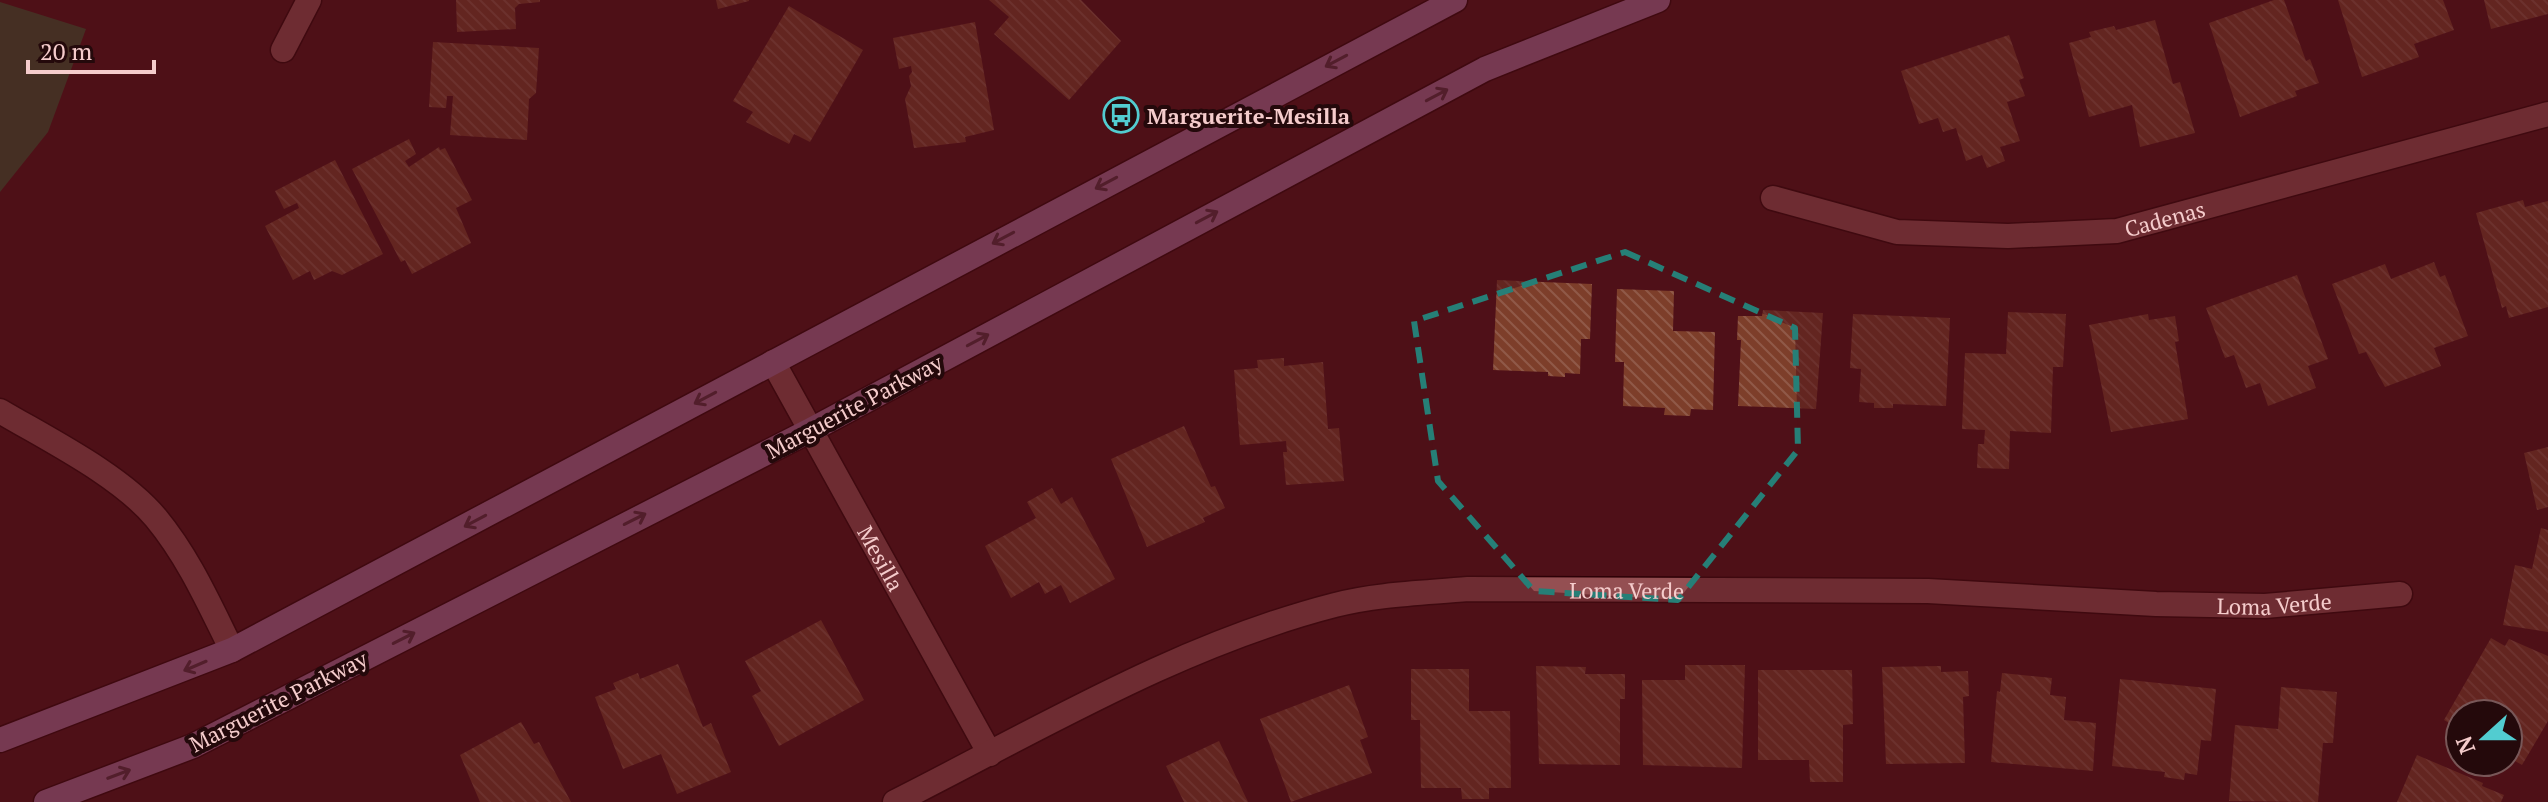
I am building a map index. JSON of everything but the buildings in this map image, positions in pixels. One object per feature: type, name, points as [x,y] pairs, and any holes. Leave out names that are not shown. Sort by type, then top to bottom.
[{"type":"main road","points":[[0,740],[232,650],[1455,0]]},
{"type":"main road","name":"Marguerite Parkway","points":[[46,802],[193,746],[811,430],[1485,69],[1658,0]]},
{"type":"street","points":[[283,50],[309,0]]},
{"type":"street","name":"Cadenas","points":[[1773,198],[1897,232],[2008,236],[2117,231],[2548,114]]},
{"type":"street","name":"Mesilla","points":[[773,362],[990,754]]},
{"type":"street","points":[[0,411],[111,480],[154,516],[187,561],[232,650]]},
{"type":"street","name":"Loma Verde","points":[[895,802],[1163,666],[1249,631],[1337,604],[1394,596],[1468,589],[1912,591],[2156,604],[2265,606],[2400,594]]},
{"type":"highlighted area","points":[[1625,252],[1795,328],[1798,450],[1678,600],[1534,591],[1438,481],[1414,321]]},
{"type":"green space","points":[[0,2],[86,29],[48,132],[0,192]]},
{"type":"place","name":"Marguerite-Mesilla","points":[[1121,115]]}]
